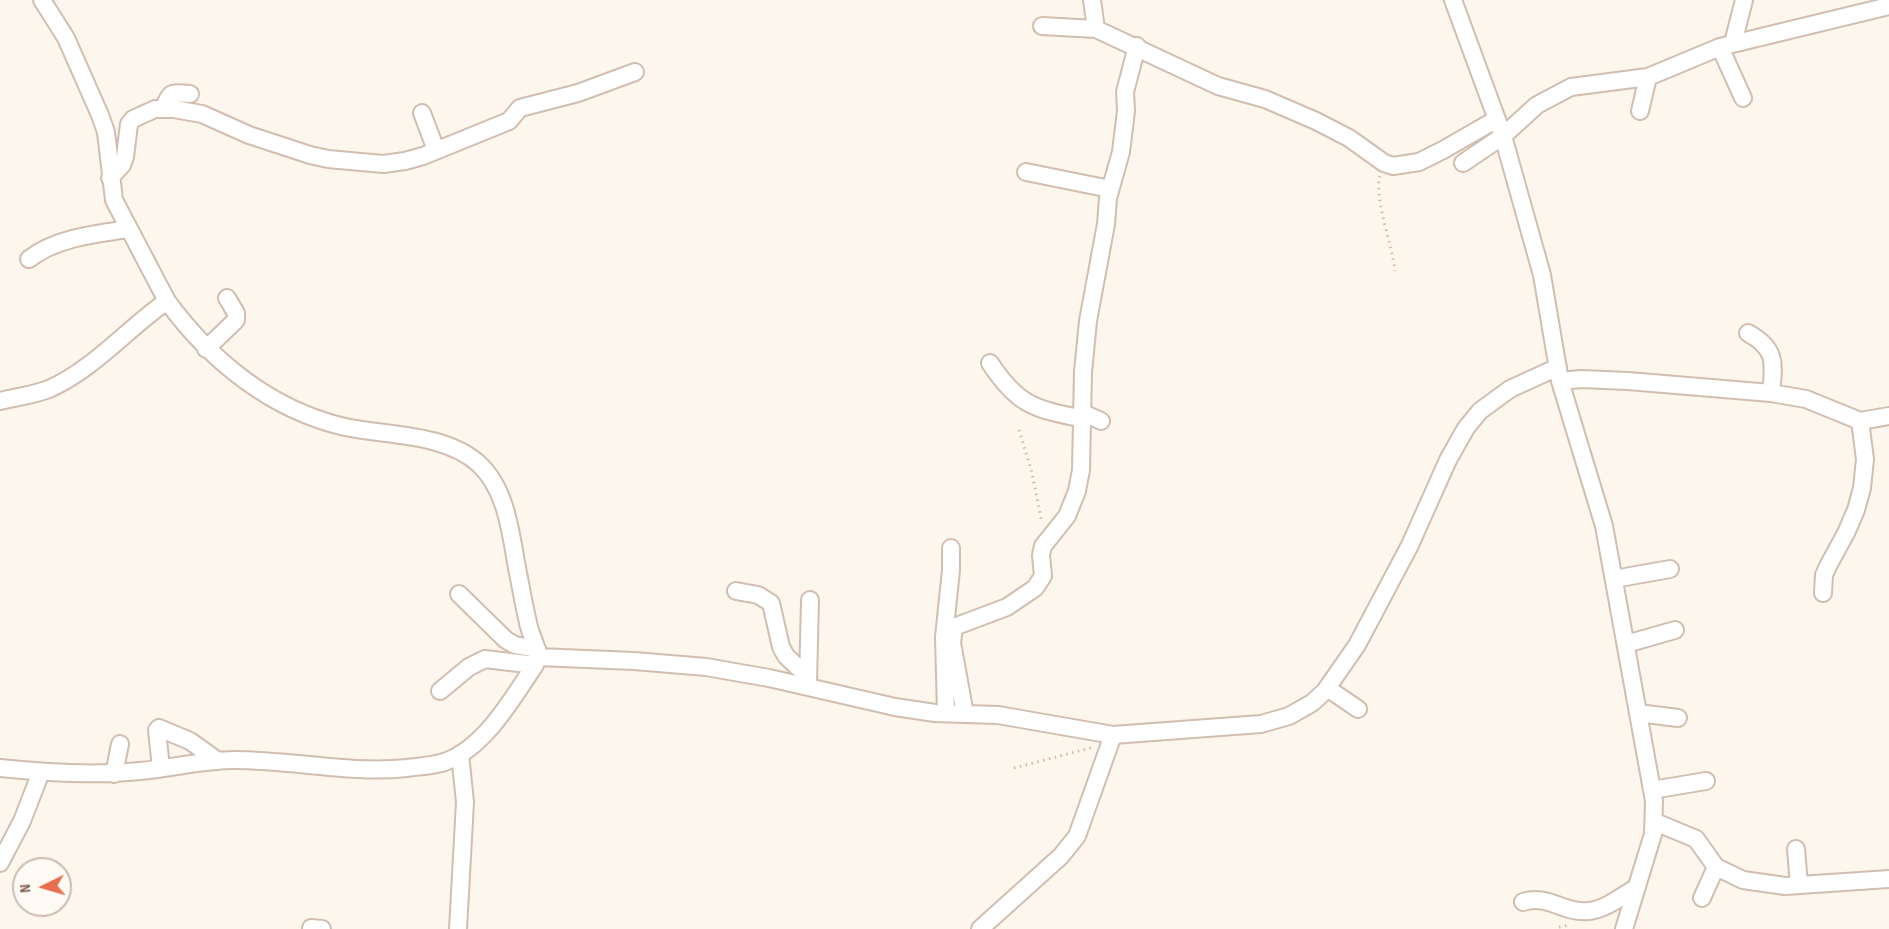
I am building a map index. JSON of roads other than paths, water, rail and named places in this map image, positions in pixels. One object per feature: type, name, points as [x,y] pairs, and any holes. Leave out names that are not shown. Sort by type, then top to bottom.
[{"type":"street","points":[[0,768],[81,775],[114,774],[235,760],[386,770],[429,765],[447,761],[460,754],[488,730],[504,713],[537,657],[507,518],[499,492],[490,476],[478,463],[460,451],[438,441],[343,426],[294,410],[264,393],[206,349],[167,301],[114,200],[106,132],[100,115],[66,38],[42,0]]},
{"type":"street","points":[[1092,0],[1096,28]]},
{"type":"street","points":[[1453,0],[1503,136],[1542,275],[1559,374],[1604,526],[1626,644],[1652,790],[1655,822],[1624,929]]},
{"type":"street","points":[[1743,98],[1726,45],[1744,0]]},
{"type":"street","points":[[1463,163],[1503,136],[1537,105],[1571,87],[1648,77],[1726,45],[1889,6]]},
{"type":"street","points":[[1042,26],[1096,28],[1218,86],[1265,99],[1316,121],[1349,138],[1384,163],[1393,166],[1419,162],[1497,119]]},
{"type":"street","points":[[965,714],[952,643],[954,627],[1007,607],[1035,588],[1043,576],[1041,555],[1043,546],[1067,516],[1077,491],[1081,470],[1081,415],[1088,321],[1106,224],[1110,189],[1121,152],[1126,111],[1125,92],[1137,46]]},
{"type":"street","points":[[110,178],[122,165],[129,124],[133,119],[155,109],[164,108],[202,114],[278,146],[328,159],[383,164],[405,161],[509,121],[520,108],[578,93],[635,72]]},
{"type":"street","points":[[1640,111],[1648,77]]},
{"type":"street","points":[[164,108],[168,95],[172,93],[190,94]]},
{"type":"street","points":[[422,113],[436,150]]},
{"type":"street","points":[[1026,172],[1110,189]]},
{"type":"street","points":[[29,259],[42,249],[64,242],[128,229]]},
{"type":"street","points":[[206,349],[236,320],[236,313],[227,298]]},
{"type":"street","points":[[0,401],[50,388],[69,377],[96,359],[147,315],[167,301]]},
{"type":"street","points":[[1748,333],[1759,339],[1773,357],[1771,393]]},
{"type":"street","points":[[990,363],[1004,383],[1020,399],[1048,412],[1081,415],[1101,421]]},
{"type":"street","points":[[440,691],[469,667],[484,659],[537,657],[634,661],[808,682],[894,707],[946,713],[998,715],[1111,739],[1261,724],[1289,716],[1312,703],[1327,688],[1357,645],[1410,545],[1448,460],[1466,428],[1480,411],[1510,389],[1559,374],[1581,379],[1771,393],[1806,399],[1860,421],[1889,416]]},
{"type":"street","points":[[1823,592],[1824,575],[1850,525],[1862,488],[1865,459],[1860,421]]},
{"type":"street","points":[[946,713],[944,638],[951,548]]},
{"type":"street","points":[[1614,579],[1670,569]]},
{"type":"street","points":[[736,591],[758,595],[771,603],[781,647],[808,682]]},
{"type":"street","points":[[459,594],[506,640],[537,657]]},
{"type":"street","points":[[808,682],[810,600]]},
{"type":"street","points":[[1626,644],[1675,630]]},
{"type":"street","points":[[1327,688],[1358,709]]},
{"type":"street","points":[[1638,713],[1678,718]]},
{"type":"street","points":[[161,768],[157,730],[159,728],[190,741],[218,761]]},
{"type":"street","points":[[980,929],[1061,856],[1077,836],[1111,739]]},
{"type":"street","points":[[114,774],[120,744]]},
{"type":"street","points":[[458,929],[465,802],[460,754]]},
{"type":"street","points":[[0,863],[22,821],[41,771]]},
{"type":"street","points":[[1652,790],[1706,781]]},
{"type":"street","points":[[1655,822],[1696,839],[1716,867],[1743,880],[1768,885],[1799,885],[1889,879]]},
{"type":"street","points":[[1796,849],[1799,885]]},
{"type":"street","points":[[1702,898],[1716,867]]},
{"type":"street","points":[[1523,902],[1542,899],[1574,910],[1587,911],[1606,905],[1636,887]]}]
